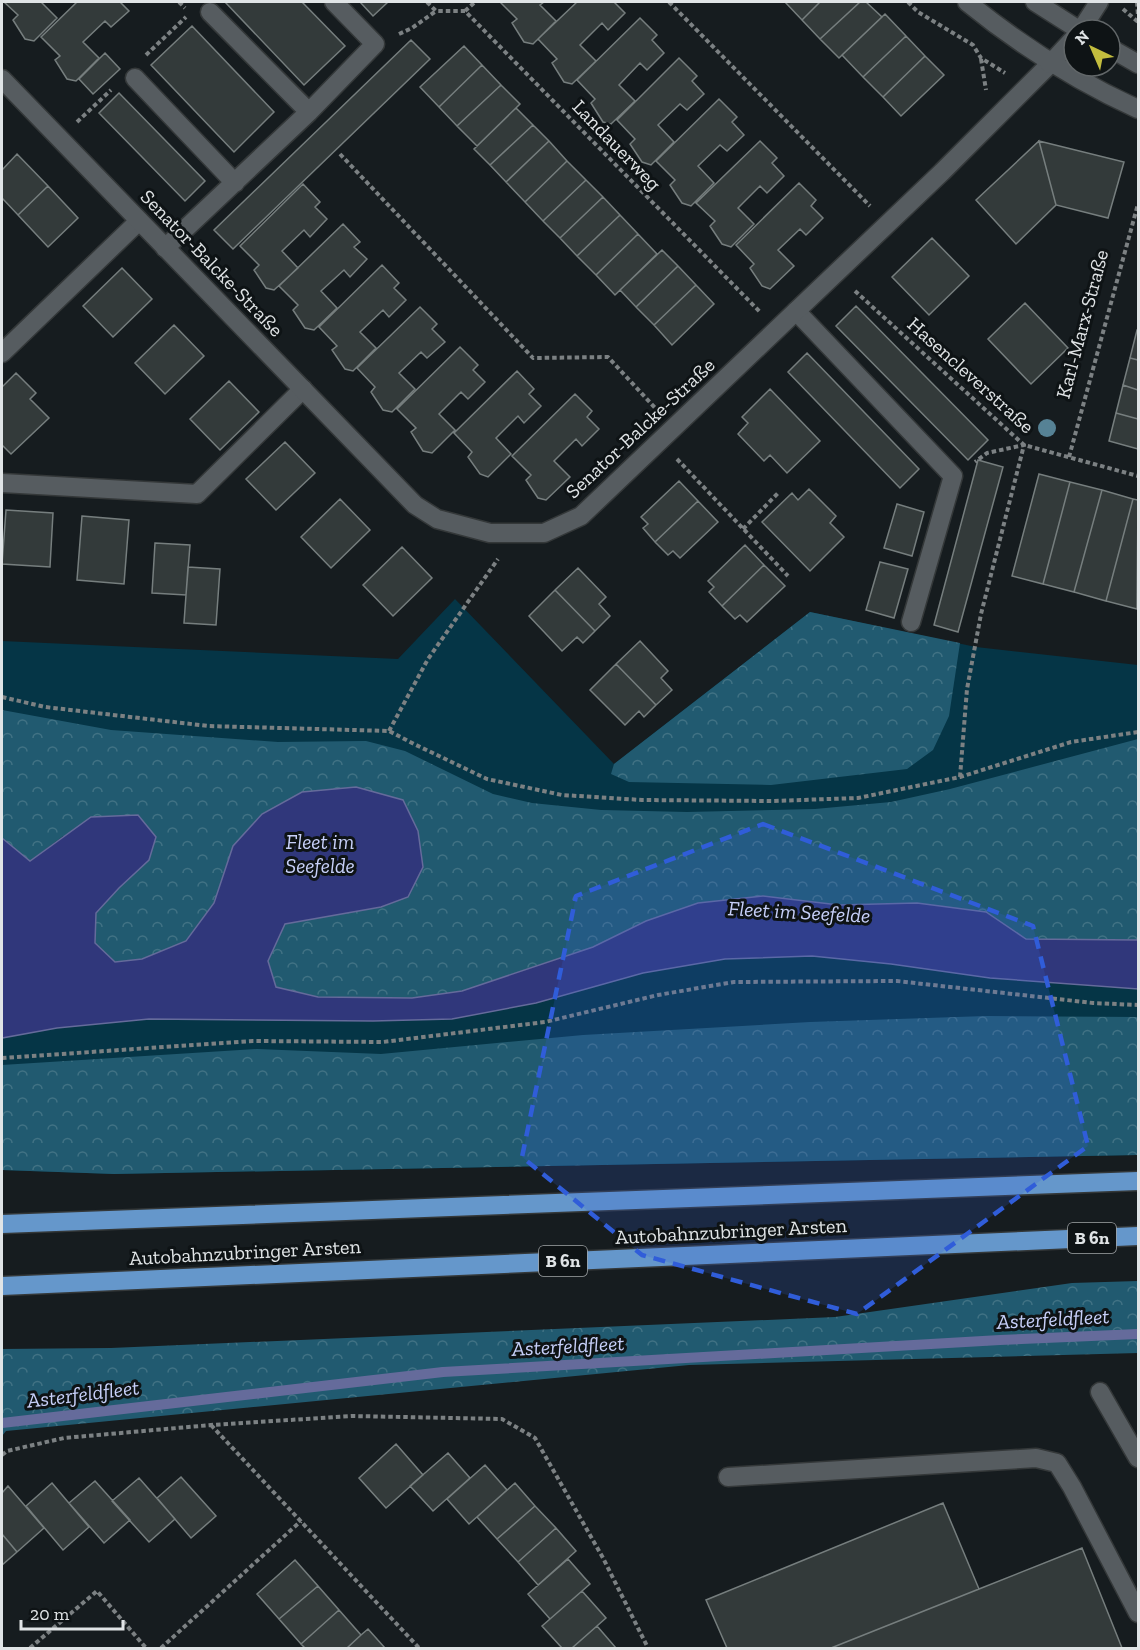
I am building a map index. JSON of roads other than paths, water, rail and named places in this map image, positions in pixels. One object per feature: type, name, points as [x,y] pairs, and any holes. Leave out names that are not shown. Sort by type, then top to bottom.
[{"type":"highway","name":"Autobahnzubringer Arsten","points":[[2,1224],[1138,1181]]},
{"type":"highway","name":"Autobahnzubringer Arsten","points":[[2,1286],[1138,1236]]},
{"type":"highway","points":[[2,1297],[80,1282]]},
{"type":"street","points":[[165,248],[309,112],[375,44],[334,2]]},
{"type":"street","points":[[967,2],[1050,64],[1138,109]]},
{"type":"street","points":[[1035,2],[1062,19]]},
{"type":"street","points":[[1088,18],[1099,2]]},
{"type":"street","points":[[210,12],[309,112]]},
{"type":"street","name":"Senator-Balcke-Straße","points":[[2,79],[415,505],[436,519],[490,533],[515,534],[544,533],[581,516],[836,274],[1062,51]]},
{"type":"street","points":[[1122,55],[1138,64]]},
{"type":"street","points":[[135,78],[235,183]]},
{"type":"street","points":[[2,352],[139,221]]},
{"type":"street","points":[[796,311],[952,476],[911,622]]},
{"type":"street","points":[[2,483],[197,494],[303,389]]},
{"type":"street","points":[[1100,1392],[1138,1458]]},
{"type":"street","points":[[728,1477],[1036,1458],[1057,1463],[1072,1486],[1138,1613]]},
{"type":"water","name":"Fleet im Seefelde","points":[[356,787],[403,800],[418,831],[423,867],[408,897],[381,907],[285,924],[268,961],[276,987],[318,997],[412,998],[462,991],[593,947],[646,921],[698,903],[763,896],[839,905],[917,903],[986,912],[1026,939],[1138,940],[1138,989],[990,978],[812,956],[725,959],[643,973],[536,1003],[452,1019],[373,1021],[149,1019],[57,1028],[2,1038],[2,838],[30,861],[91,817],[138,815],[156,837],[149,860],[96,913],[95,943],[115,962],[142,959],[186,941],[214,903],[233,846],[262,814],[302,792]]},
{"type":"waterway","name":"Asterfeldfleet","points":[[2,1423],[443,1372],[1138,1334]]}]
